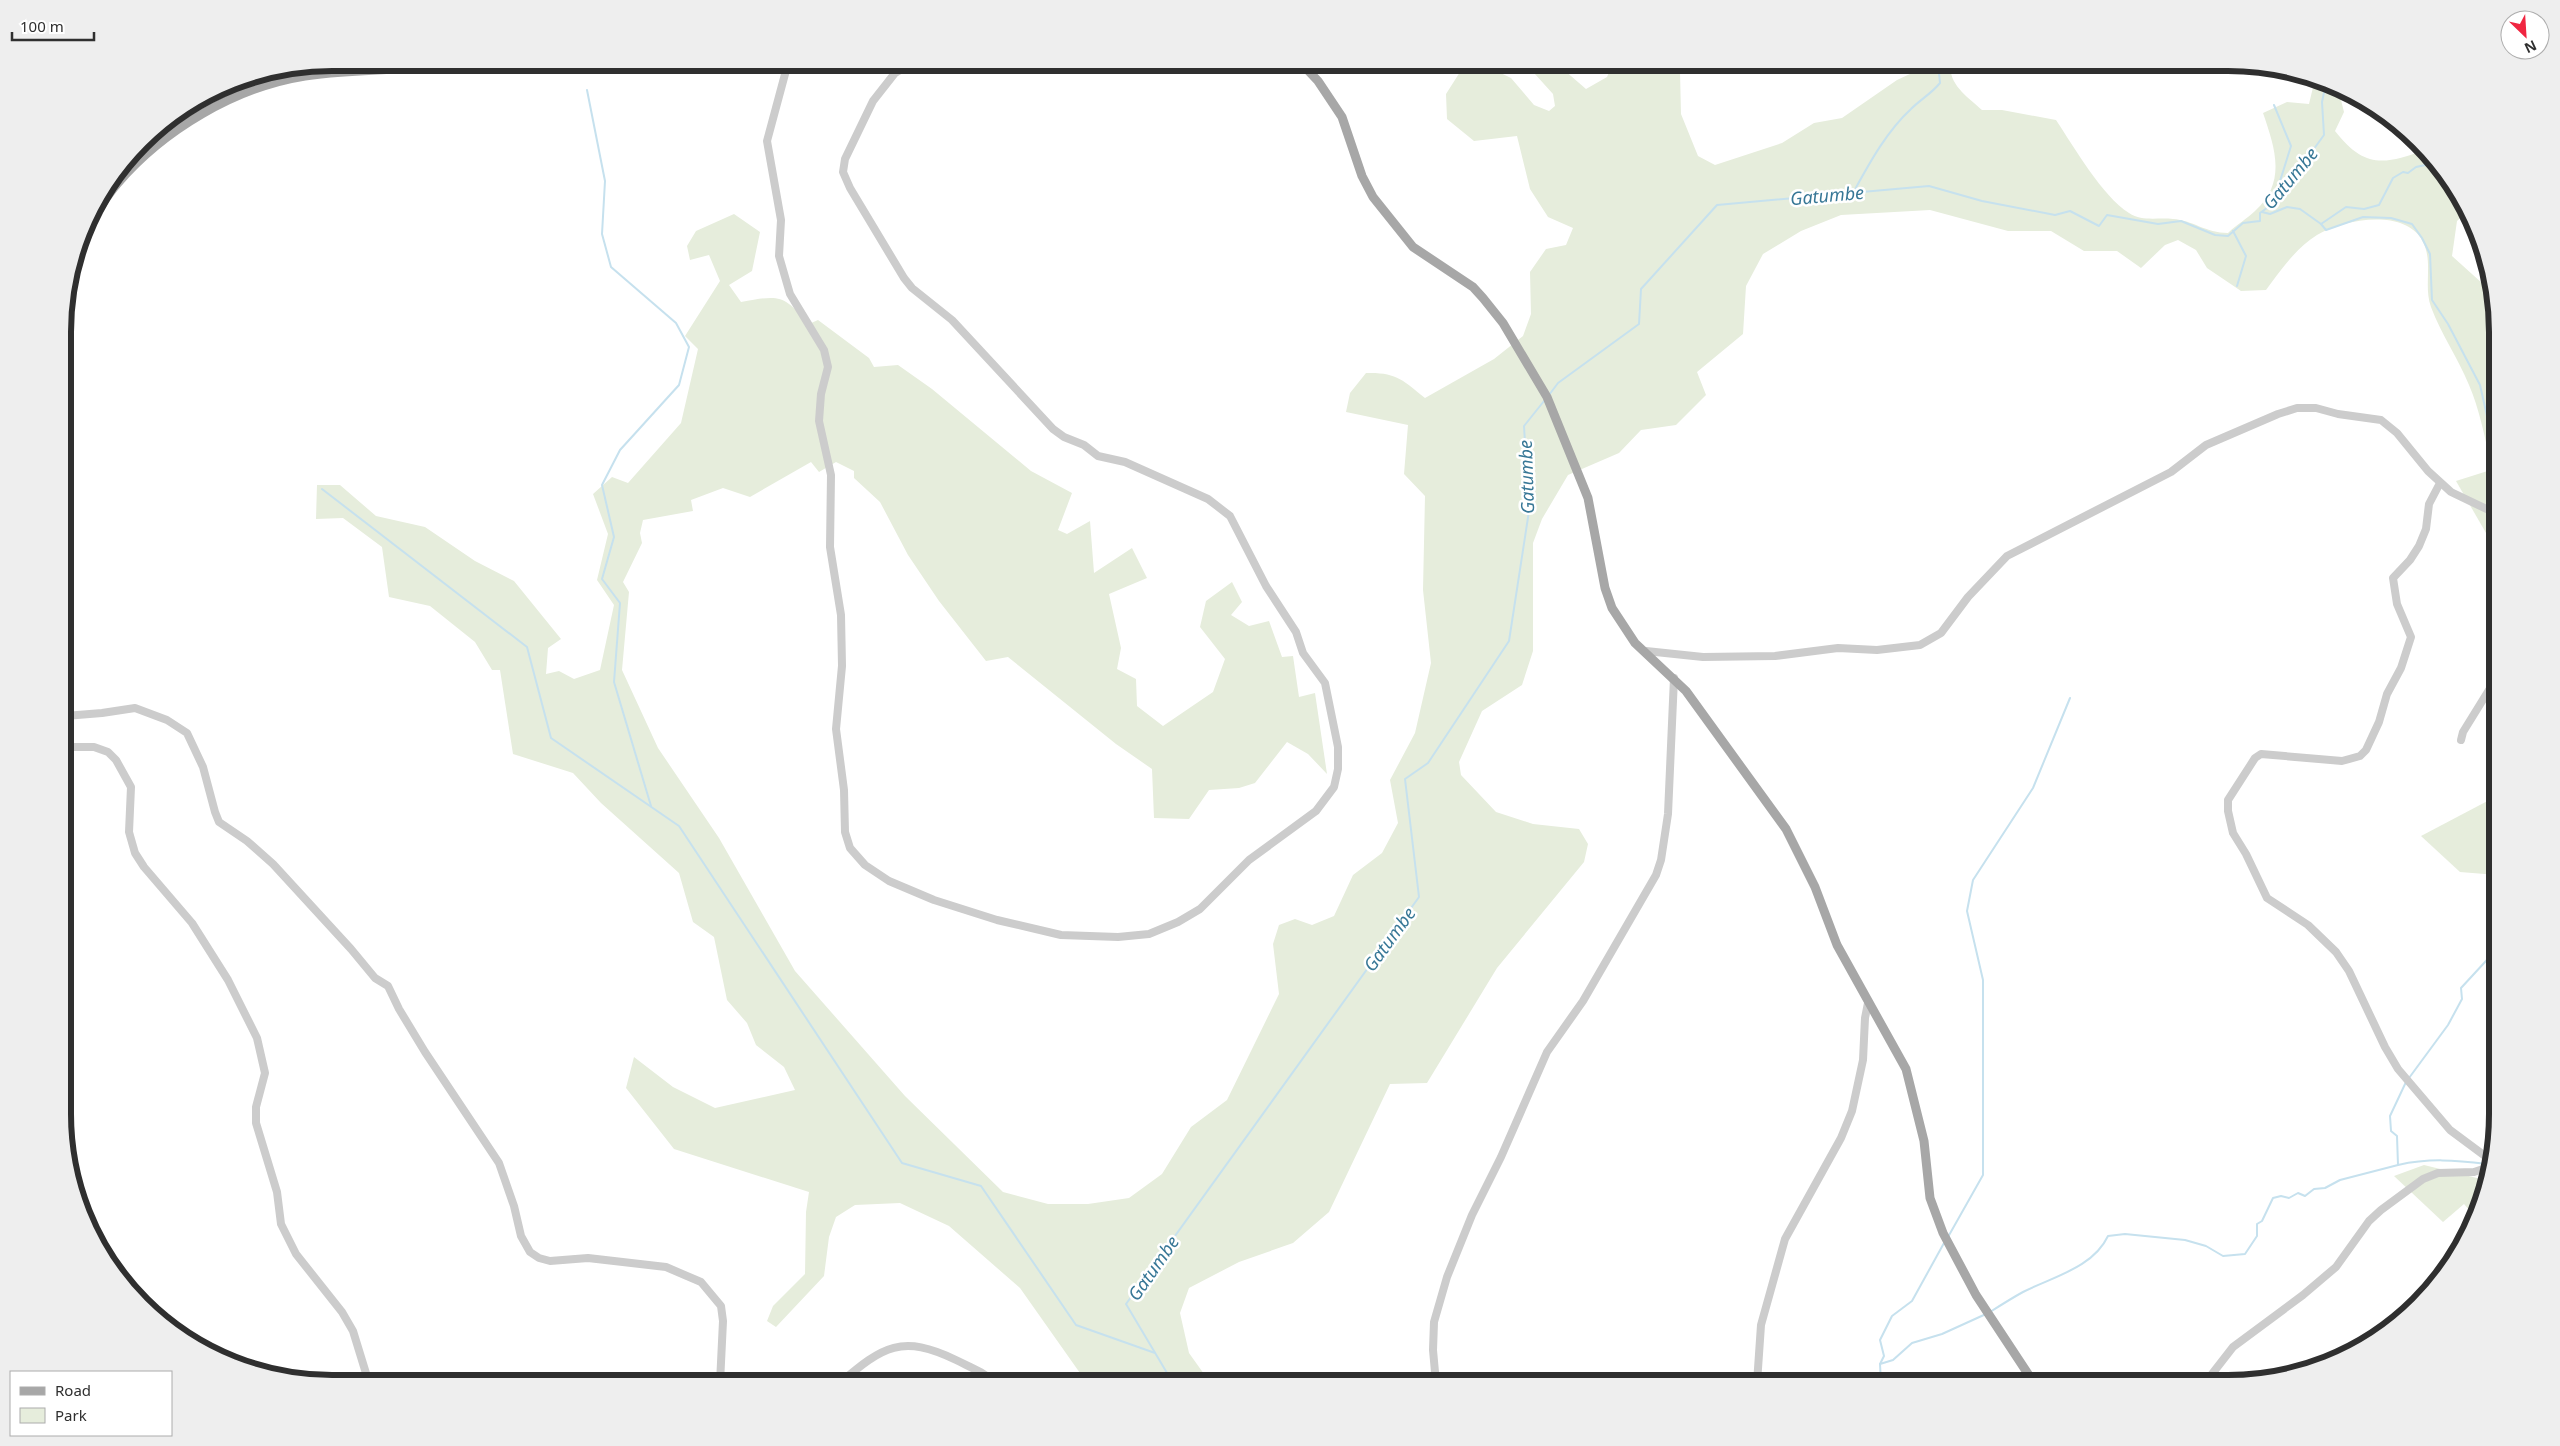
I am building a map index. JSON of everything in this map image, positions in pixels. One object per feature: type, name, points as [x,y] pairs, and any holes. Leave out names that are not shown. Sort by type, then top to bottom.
[{"type":"main road","points":[[118,184],[149,152],[186,125],[236,97],[304,76],[374,71]]},
{"type":"main road","points":[[1309,71],[1342,117],[1362,176],[1373,196],[1413,247],[1473,287],[1483,298],[1502,323],[1547,397],[1588,498],[1605,588],[1612,608],[1628,633],[1674,678],[1763,794],[1786,829],[1815,887],[1837,945],[1906,1069],[1924,1141],[1930,1198],[1943,1233],[1976,1295],[2029,1375]]},
{"type":"street","points":[[786,71],[769,132],[767,148],[781,220],[778,247],[785,283],[822,345],[827,360],[819,421],[830,468],[830,547],[841,615],[842,666],[836,730],[844,790],[846,839],[850,848],[865,865],[889,881],[934,900],[997,920],[1061,935],[1118,937],[1149,934],[1178,922],[1200,908],[1249,860],[1304,821],[1325,800],[1334,787],[1338,747],[1325,683],[1303,653],[1296,632],[1266,586],[1230,516],[1208,499],[1125,462],[1098,456],[1084,444],[1064,437],[1053,429],[952,320],[904,278],[850,188],[843,172],[845,159],[878,93],[898,71]]},
{"type":"street","points":[[1646,652],[1668,652],[1703,657],[1775,656],[1838,648],[1877,650],[1920,645],[1941,633],[1968,597],[2007,556],[2171,472],[2206,445],[2278,414],[2297,408],[2316,408],[2338,414],[2381,420],[2397,433],[2440,483],[2451,492],[2489,510]]},
{"type":"street","points":[[2440,483],[2430,504],[2426,529],[2418,546],[2410,560],[2394,578],[2396,604],[2411,637],[2401,668],[2387,694],[2380,722],[2366,750],[2360,756],[2342,761],[2261,754],[2255,758],[2228,800],[2228,811],[2233,834],[2246,854],[2266,898],[2308,925],[2336,952],[2349,971],[2385,1047],[2398,1069],[2450,1130],[2485,1157]]},
{"type":"street","points":[[1435,1375],[1432,1350],[1437,1308],[1472,1215],[1501,1157],[1547,1052],[1583,1001],[1656,875],[1661,860],[1668,814],[1674,678]]},
{"type":"street","points":[[2460,740],[2462,732],[2489,690]]},
{"type":"street","points":[[71,716],[135,708],[167,720],[189,735],[203,767],[219,822],[242,837],[273,864],[351,949],[374,978],[388,986],[399,1009],[425,1052],[499,1163],[514,1206],[521,1236],[530,1252],[539,1258],[550,1261],[588,1258],[666,1267],[701,1282],[721,1306],[723,1320],[720,1375]]},
{"type":"street","points":[[71,748],[94,747],[108,752],[116,760],[131,787],[130,841],[136,853],[144,868],[192,923],[228,980],[257,1038],[265,1073],[256,1107],[256,1123],[277,1192],[281,1224],[296,1254],[342,1312],[353,1331],[366,1375]]},
{"type":"street","points":[[1758,1375],[1761,1325],[1772,1279],[1785,1239],[1841,1138],[1852,1111],[1863,1060],[1865,1018],[1868,1003]]},
{"type":"street","points":[[2211,1375],[2233,1347],[2309,1290],[2336,1267],[2369,1221],[2381,1210],[2423,1180],[2438,1173],[2474,1172],[2483,1169]]},
{"type":"street","points":[[850,1375],[867,1361],[901,1345],[923,1346],[987,1375]]},
{"type":"green space","points":[[1496,71],[1511,78],[1534,105],[1549,111],[1555,106],[1553,94],[1532,71],[1565,71],[1586,89],[1607,77],[1610,71],[1680,71],[1681,114],[1698,156],[1715,165],[1782,143],[1814,123],[1842,118],[1897,80],[1916,71],[1951,71],[1952,78],[1960,90],[1982,110],[2002,110],[2056,120],[2099,183],[2119,205],[2134,216],[2180,220],[2213,231],[2228,233],[2249,217],[2265,200],[2275,176],[2274,152],[2263,113],[2287,102],[2309,104],[2313,86],[2328,91],[2340,97],[2344,112],[2335,131],[2345,143],[2365,157],[2375,160],[2397,159],[2417,153],[2445,187],[2462,217],[2457,221],[2452,256],[2485,286],[2487,298],[2489,332],[2489,455],[2473,394],[2431,307],[2428,290],[2426,248],[2413,230],[2402,223],[2388,220],[2357,221],[2328,229],[2302,246],[2266,290],[2241,291],[2207,268],[2196,250],[2178,240],[2165,245],[2141,268],[2117,251],[2084,251],[2051,231],[2008,231],[1930,210],[1841,215],[1801,231],[1763,254],[1746,286],[1743,334],[1697,372],[1706,395],[1676,425],[1641,430],[1619,453],[1568,475],[1542,519],[1533,543],[1533,651],[1522,685],[1482,711],[1459,762],[1461,775],[1496,812],[1533,824],[1579,829],[1588,844],[1584,862],[1497,968],[1427,1083],[1390,1084],[1329,1212],[1293,1243],[1239,1262],[1189,1288],[1180,1313],[1189,1353],[1205,1375],[1081,1375],[1020,1288],[949,1226],[900,1203],[855,1205],[836,1217],[829,1237],[824,1276],[776,1327],[767,1321],[773,1306],[805,1274],[806,1212],[809,1192],[674,1149],[626,1088],[634,1057],[673,1087],[715,1108],[795,1090],[784,1067],[756,1045],[747,1023],[727,1000],[714,937],[693,922],[679,873],[601,803],[573,773],[513,754],[500,670],[492,670],[475,642],[430,606],[389,597],[382,547],[343,518],[316,519],[317,485],[340,485],[376,516],[425,527],[475,561],[514,581],[561,639],[548,648],[546,674],[559,671],[574,679],[600,670],[614,605],[597,580],[608,534],[593,494],[612,477],[628,483],[681,423],[698,349],[685,336],[720,281],[709,255],[690,260],[687,246],[696,231],[734,214],[760,232],[752,271],[729,285],[741,302],[764,298],[780,299],[793,307],[809,324],[818,320],[869,358],[874,367],[898,365],[932,389],[1031,471],[1072,493],[1058,530],[1067,534],[1090,521],[1094,573],[1132,548],[1147,578],[1109,594],[1121,648],[1117,669],[1136,679],[1137,706],[1163,726],[1213,692],[1225,659],[1200,627],[1206,601],[1232,582],[1242,602],[1231,615],[1249,626],[1269,621],[1282,657],[1293,656],[1299,697],[1315,693],[1327,774],[1308,754],[1287,742],[1255,783],[1239,788],[1209,790],[1189,819],[1154,818],[1152,769],[1116,744],[1008,657],[986,661],[939,601],[908,555],[880,502],[854,478],[854,471],[836,462],[819,472],[811,462],[750,497],[723,488],[691,500],[693,511],[643,520],[640,533],[642,543],[623,582],[629,592],[622,670],[658,748],[719,838],[795,971],[905,1096],[1003,1192],[1048,1204],[1088,1204],[1129,1198],[1162,1174],[1191,1127],[1227,1100],[1279,994],[1273,944],[1279,925],[1295,919],[1312,925],[1334,916],[1353,875],[1382,853],[1398,823],[1390,780],[1415,733],[1431,663],[1423,590],[1425,496],[1404,474],[1408,425],[1346,412],[1350,393],[1366,373],[1376,373],[1398,378],[1425,398],[1494,359],[1523,336],[1531,314],[1530,272],[1546,249],[1566,245],[1573,228],[1548,217],[1530,189],[1517,136],[1474,141],[1447,119],[1446,94],[1460,72]]},
{"type":"green space","points":[[2489,471],[2489,538],[2456,481]]},
{"type":"green space","points":[[2489,800],[2489,874],[2460,872],[2421,836]]},
{"type":"green space","points":[[2424,1165],[2481,1179],[2470,1211],[2464,1204],[2443,1222],[2394,1176]]},
{"type":"waterway","points":[[1853,193],[1865,171],[1894,128],[1911,109],[1940,83],[1939,71]]},
{"type":"waterway","points":[[587,90],[605,181],[602,234],[611,267],[676,323],[689,347],[679,385],[620,450],[602,485],[614,537],[602,579],[620,603],[614,682],[651,806]]},
{"type":"waterway","name":"Gatumbe","points":[[1549,395],[1558,383],[1639,324],[1641,289],[1717,205],[1929,186],[1982,201],[2055,215],[2070,211],[2099,226],[2107,215],[2158,224],[2181,221],[2215,235],[2228,236],[2243,223],[2260,221],[2260,213],[2275,202],[2286,184],[2292,179],[2324,135],[2322,102],[2325,90]]},
{"type":"waterway","points":[[2274,105],[2291,146],[2280,181],[2280,192]]},
{"type":"waterway","points":[[2262,212],[2270,214],[2287,207],[2300,209],[2321,224],[2346,207],[2364,209],[2379,205],[2393,178],[2403,172],[2408,173],[2416,167],[2428,165]]},
{"type":"waterway","points":[[2321,224],[2326,230],[2363,217],[2391,218],[2412,224],[2430,254],[2432,300],[2448,324],[2480,385],[2487,416],[2489,438]]},
{"type":"waterway","points":[[2233,231],[2246,256],[2237,286]]},
{"type":"waterway","name":"Gatumbe","points":[[1168,1375],[1126,1304],[1419,897],[1405,779],[1428,763],[1509,641],[1529,511],[1524,426],[1544,401]]},
{"type":"waterway","points":[[322,489],[527,647],[551,738],[679,826],[902,1163],[981,1186],[1076,1325],[1155,1353]]},
{"type":"waterway","points":[[1948,1237],[1983,1175],[1983,980],[1967,911],[1973,880],[2033,788],[2070,698]]},
{"type":"waterway","points":[[2409,1078],[2448,1025],[2462,999],[2461,988],[2489,958]]},
{"type":"waterway","points":[[1990,1312],[2023,1292],[2082,1264],[2101,1247],[2108,1236],[2125,1234],[2185,1240],[2206,1246],[2223,1256],[2245,1254],[2257,1236],[2257,1224],[2262,1221],[2273,1198],[2281,1196],[2289,1198],[2298,1193],[2305,1196],[2314,1189],[2325,1188],[2340,1180],[2398,1165],[2397,1136],[2391,1131],[2390,1116],[2406,1082]]},
{"type":"waterway","points":[[2398,1165],[2442,1160],[2484,1164]]},
{"type":"waterway","points":[[1881,1375],[1880,1364],[1884,1356],[1880,1340],[1892,1316],[1912,1301],[1944,1243]]},
{"type":"waterway","points":[[1880,1364],[1893,1360],[1912,1343],[1942,1334],[1986,1314]]}]
